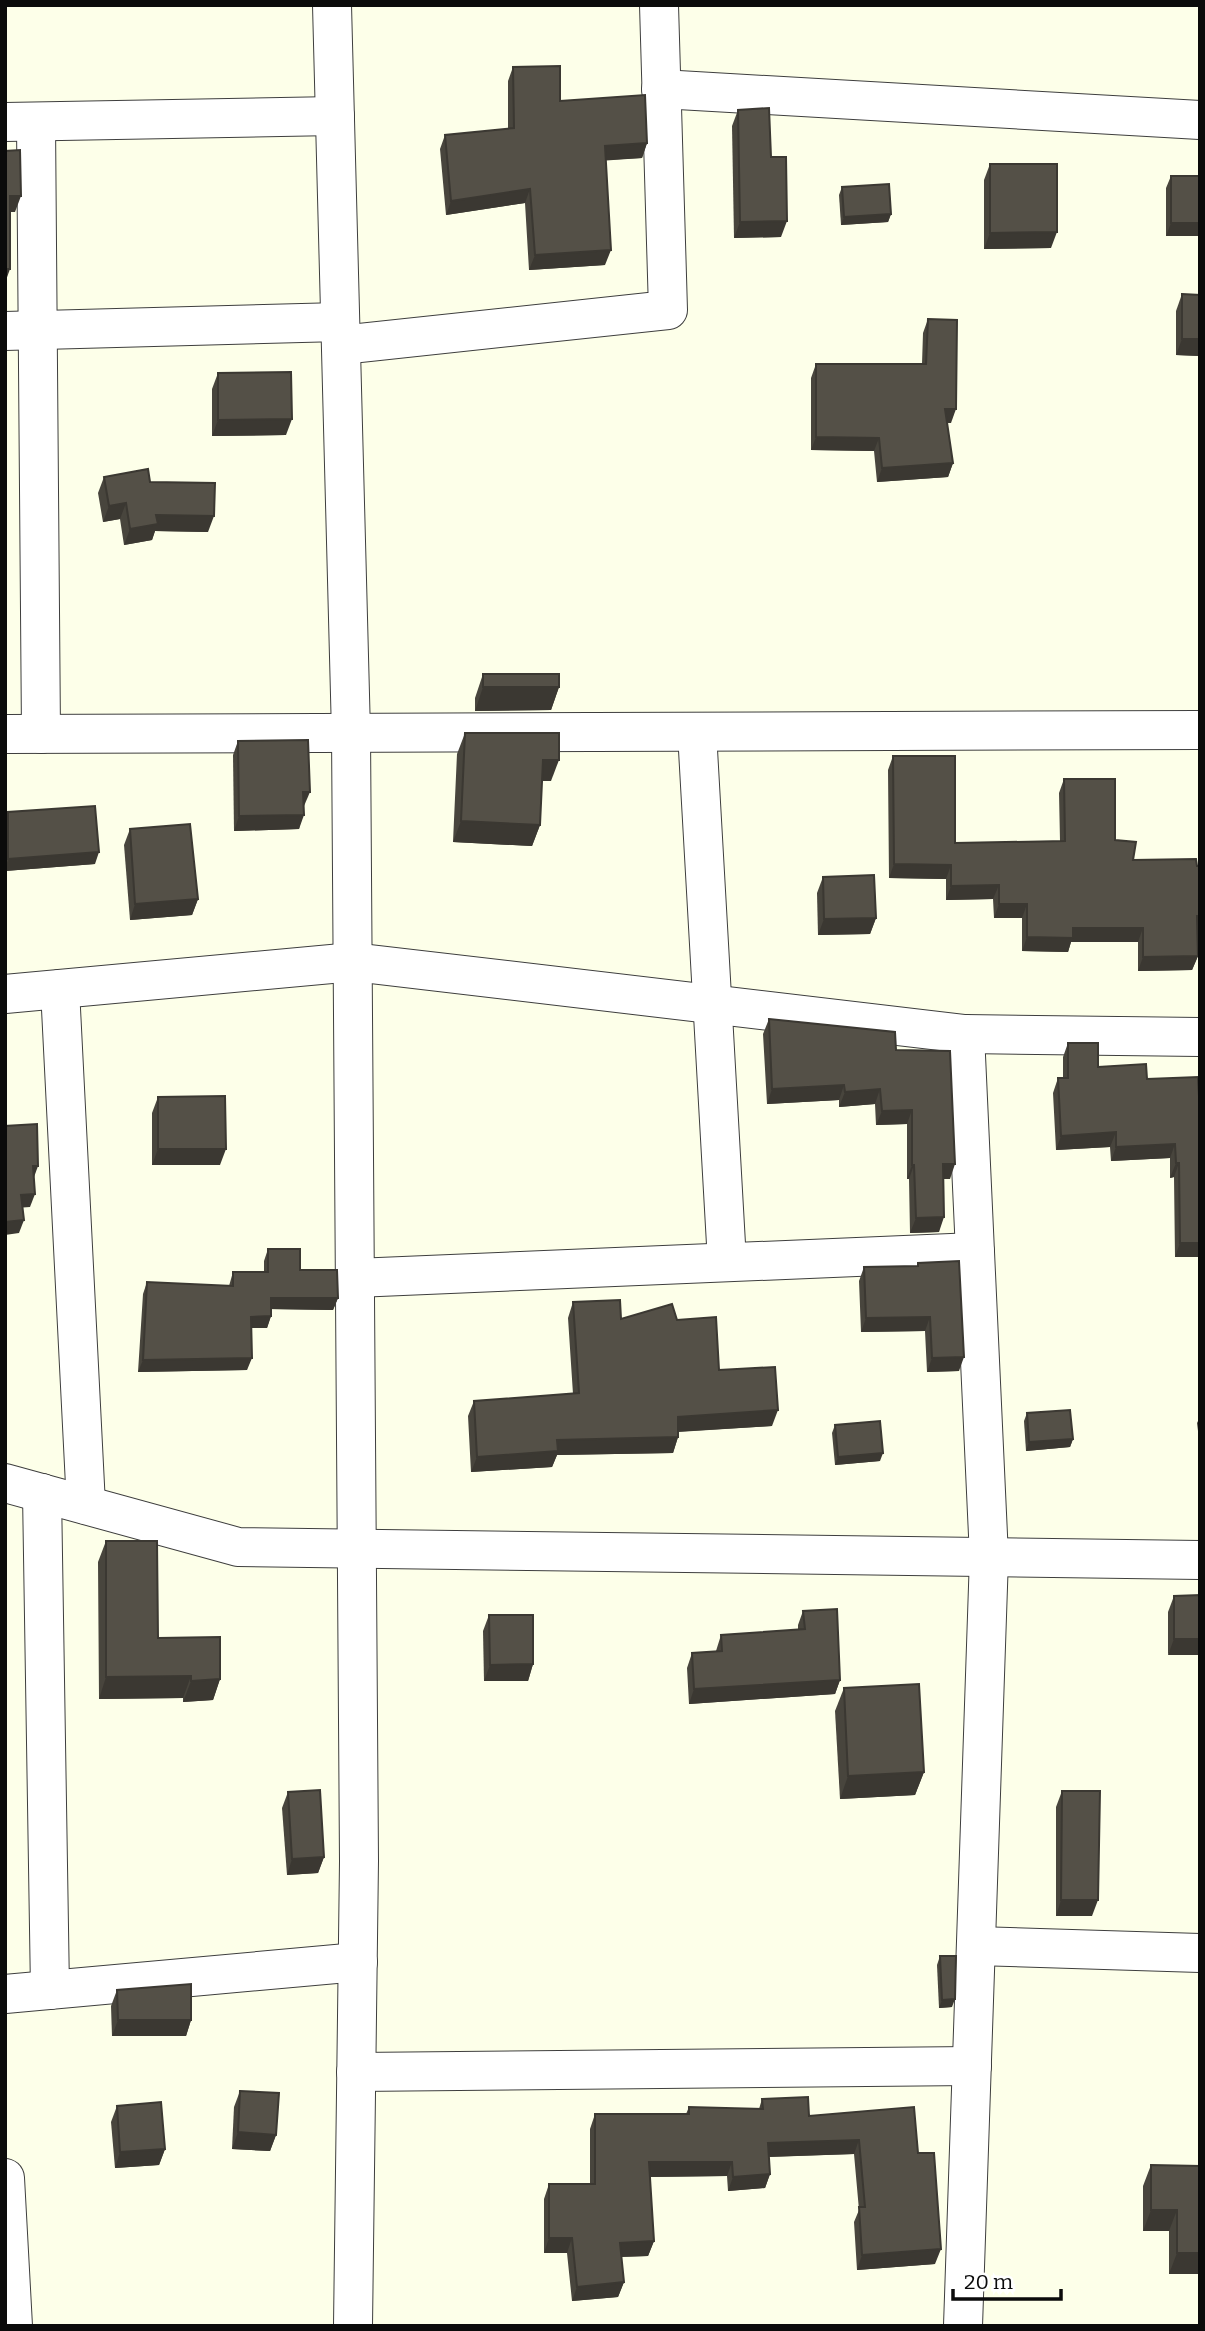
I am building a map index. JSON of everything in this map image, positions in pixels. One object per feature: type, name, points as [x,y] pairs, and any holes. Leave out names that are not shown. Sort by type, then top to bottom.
[{"type":"street","points":[[332,5],[351,733],[358,1962],[353,2326]]},
{"type":"street","points":[[21,331],[341,333],[668,310],[659,5]]},
{"type":"street","points":[[661,89],[1200,120]]},
{"type":"street","points":[[335,116],[20,122],[23,734],[1200,730]]},
{"type":"street","points":[[697,732],[727,1262]]},
{"type":"street","points":[[5,994],[353,962],[965,1034],[1200,1037]]},
{"type":"street","points":[[60,989],[86,1505]]},
{"type":"street","points":[[963,2326],[989,1557],[965,1034]]},
{"type":"street","points":[[355,1278],[975,1252]]},
{"type":"street","points":[[5,1483],[238,1547],[1200,1560]]},
{"type":"street","points":[[42,1493],[50,1990]]},
{"type":"street","points":[[976,1946],[1200,1953]]},
{"type":"street","points":[[5,1994],[358,1962]]},
{"type":"street","points":[[356,2071],[972,2066]]},
{"type":"street","points":[[5,2178],[13,2326]]},
{"type":"building","points":[[560,66],[560,101],[645,95],[647,143],[605,146],[611,250],[535,255],[530,189],[451,201],[445,135],[514,128],[513,67]]},
{"type":"building","points":[[769,108],[771,157],[786,157],[787,221],[740,222],[738,110]]},
{"type":"building","points":[[20,150],[21,196],[10,196],[10,269],[5,269],[5,151]]},
{"type":"building","points":[[990,164],[1057,164],[1057,232],[990,233]]},
{"type":"building","points":[[1171,176],[1200,176],[1200,223],[1171,223]]},
{"type":"building","points":[[889,184],[891,214],[844,217],[842,187]]},
{"type":"building","points":[[1182,294],[1200,295],[1200,339],[1182,339]]},
{"type":"building","points":[[928,319],[957,320],[956,409],[945,409],[953,463],[882,468],[879,438],[816,437],[816,364],[926,364]]},
{"type":"building","points":[[291,372],[292,419],[218,420],[218,373]]},
{"type":"building","points":[[148,469],[150,482],[215,483],[214,516],[156,515],[158,524],[130,529],[126,503],[109,506],[104,477]]},
{"type":"building","points":[[483,674],[559,674],[559,687],[483,687]]},
{"type":"building","points":[[465,733],[559,733],[559,760],[543,760],[540,825],[461,821]]},
{"type":"building","points":[[308,740],[310,792],[303,792],[304,815],[239,816],[238,741]]},
{"type":"building","points":[[893,756],[955,756],[955,843],[1065,841],[1064,779],[1115,779],[1115,840],[1136,842],[1133,860],[1196,859],[1197,866],[1200,866],[1198,956],[1143,957],[1143,928],[1073,928],[1073,938],[1027,937],[1027,904],[999,904],[999,885],[951,886],[951,865],[894,864]]},
{"type":"building","points":[[95,806],[99,852],[8,859],[8,812]]},
{"type":"building","points":[[190,824],[198,899],[135,904],[130,829]]},
{"type":"building","points":[[874,875],[876,918],[824,919],[823,877]]},
{"type":"building","points":[[769,1019],[895,1032],[896,1050],[950,1051],[955,1164],[943,1164],[944,1217],[916,1218],[912,1110],[882,1111],[880,1089],[845,1092],[844,1085],[772,1089]]},
{"type":"building","points":[[1068,1043],[1098,1043],[1098,1067],[1146,1064],[1147,1079],[1198,1077],[1200,1243],[1180,1243],[1179,1163],[1176,1163],[1175,1144],[1116,1147],[1116,1132],[1061,1136],[1058,1078],[1068,1078]]},
{"type":"building","points":[[225,1096],[226,1149],[158,1149],[158,1097]]},
{"type":"building","points":[[37,1124],[38,1166],[33,1166],[35,1194],[21,1195],[24,1220],[5,1222],[5,1126]]},
{"type":"building","points":[[268,1249],[300,1249],[300,1270],[337,1270],[338,1298],[271,1298],[271,1316],[251,1317],[252,1358],[143,1360],[147,1282],[233,1286],[233,1272],[268,1272]]},
{"type":"building","points":[[959,1261],[964,1357],[932,1358],[930,1317],[866,1318],[864,1267],[918,1266],[918,1263]]},
{"type":"building","points":[[620,1300],[621,1319],[672,1304],[677,1320],[716,1317],[719,1370],[775,1367],[778,1410],[678,1417],[678,1437],[557,1440],[558,1451],[477,1457],[474,1401],[579,1393],[573,1302]]},
{"type":"building","points":[[1070,1410],[1073,1439],[1029,1442],[1027,1413]]},
{"type":"building","points":[[880,1421],[883,1453],[838,1457],[835,1425]]},
{"type":"building","points":[[106,1541],[157,1541],[158,1638],[220,1637],[220,1679],[191,1681],[191,1676],[106,1677]]},
{"type":"building","points":[[1200,1595],[1200,1639],[1174,1639],[1174,1596]]},
{"type":"building","points":[[837,1609],[840,1680],[694,1689],[692,1653],[722,1651],[721,1635],[805,1629],[803,1611]]},
{"type":"building","points":[[489,1615],[533,1615],[533,1664],[490,1665]]},
{"type":"building","points":[[919,1684],[924,1772],[848,1776],[844,1688]]},
{"type":"building","points":[[320,1790],[324,1857],[292,1859],[288,1792]]},
{"type":"building","points":[[1062,1791],[1100,1791],[1098,1900],[1061,1900]]},
{"type":"building","points":[[940,1956],[956,1956],[955,1999],[942,2000]]},
{"type":"building","points":[[191,1984],[191,2020],[118,2020],[117,1990]]},
{"type":"building","points":[[240,2091],[279,2093],[276,2135],[238,2132]]},
{"type":"building","points":[[808,2097],[809,2116],[914,2107],[918,2153],[934,2153],[941,2249],[862,2255],[859,2207],[865,2207],[859,2140],[768,2143],[770,2174],[733,2177],[732,2162],[649,2162],[654,2241],[620,2243],[624,2282],[577,2287],[572,2238],[549,2238],[549,2184],[595,2184],[595,2114],[689,2114],[689,2107],[763,2109],[762,2099]]},
{"type":"building","points":[[161,2102],[165,2149],[120,2152],[117,2106]]},
{"type":"building","points":[[1151,2165],[1200,2166],[1200,2253],[1177,2253],[1177,2210],[1151,2210]]}]
